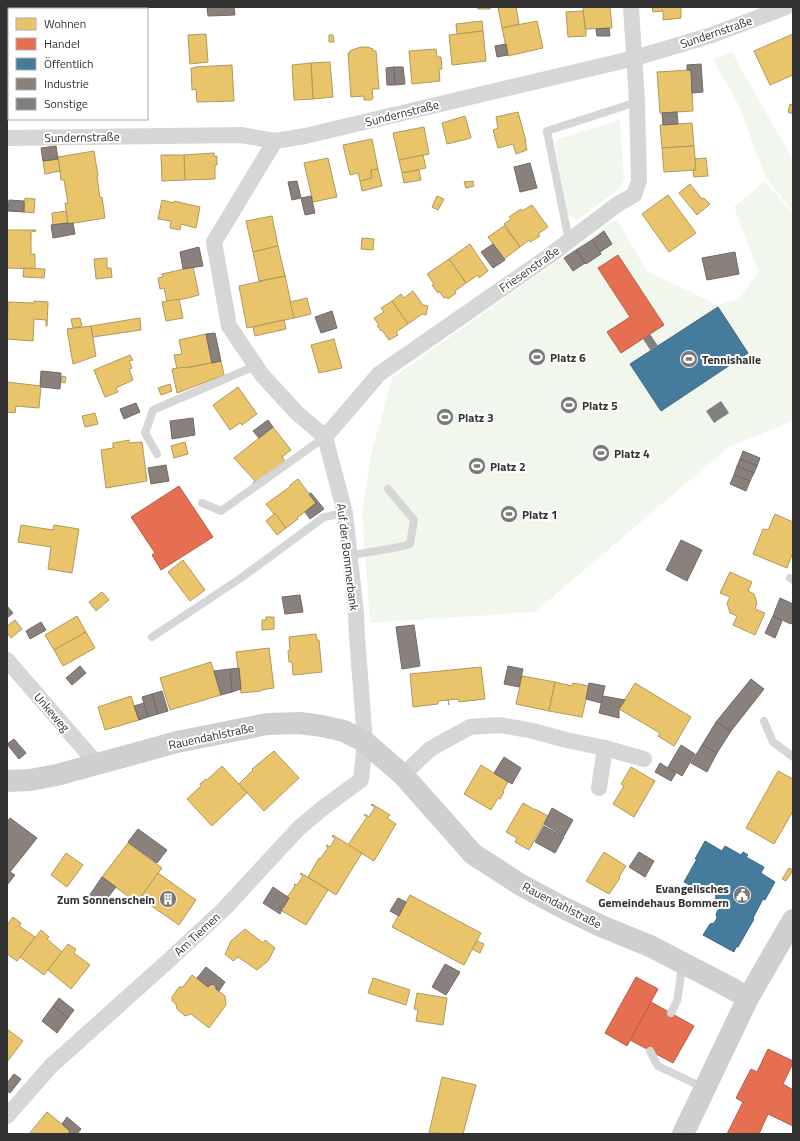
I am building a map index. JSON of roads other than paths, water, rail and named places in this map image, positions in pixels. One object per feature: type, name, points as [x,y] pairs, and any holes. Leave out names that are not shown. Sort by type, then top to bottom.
[{"type":"street","name":"Friesenstraße","points":[[325,437],[379,374],[569,241],[618,204],[634,195],[639,181],[635,58],[631,7]]},
{"type":"street","name":"Sundernstraße","points":[[7,138],[241,135],[275,141],[305,136],[635,58],[712,35],[786,7]]},
{"type":"street","points":[[275,141],[214,242],[229,326],[262,375],[297,413],[325,437]]},
{"type":"street","name":"Auf der Bommerbank","points":[[325,437],[345,513],[356,613],[356,636],[365,742]]},
{"type":"street","name":"Unkeweg","points":[[7,660],[97,764]]},
{"type":"street","name":"Rauendahlstraße","points":[[7,781],[30,780],[57,775],[177,742],[267,724],[300,723],[344,731],[365,742],[403,775],[473,854],[521,885],[560,906],[601,926],[650,946],[748,998]]},
{"type":"street","points":[[403,775],[430,749],[470,727],[500,724],[605,748],[644,759]]},
{"type":"street","name":"Am Tiemen","points":[[7,1116],[51,1066],[168,962],[224,909],[299,828],[324,807],[362,780],[365,742]]},
{"type":"street","points":[[599,788],[605,748]]},
{"type":"street","points":[[683,1134],[748,998],[793,920]]},
{"type":"lane","points":[[569,241],[547,131],[637,102]]},
{"type":"lane","points":[[157,454],[145,433],[153,410],[256,366]]},
{"type":"lane","points":[[202,503],[221,512],[325,437]]},
{"type":"lane","points":[[349,556],[410,544],[414,520],[388,489]]},
{"type":"lane","points":[[152,637],[240,578],[324,517],[345,513]]},
{"type":"lane","points":[[764,721],[773,742],[793,757]]},
{"type":"lane","points":[[671,1013],[677,1001],[682,962]]},
{"type":"lane","points":[[650,1051],[658,1066],[704,1088]]},
{"type":"place","name":"Platz 6","points":[[537,357]]},
{"type":"place","name":"Tennishalle","points":[[689,359]]},
{"type":"place","name":"Platz 5","points":[[569,405]]},
{"type":"place","name":"Platz 3","points":[[445,417]]},
{"type":"place","name":"Platz 4","points":[[601,453]]},
{"type":"place","name":"Platz 2","points":[[477,466]]},
{"type":"place","name":"Platz 1","points":[[509,514]]},
{"type":"place","name":"Evangelisches Gemeindehaus Bommern","points":[[742,895]]},
{"type":"place","name":"Zum Sonnenschein","points":[[168,899]]}]
